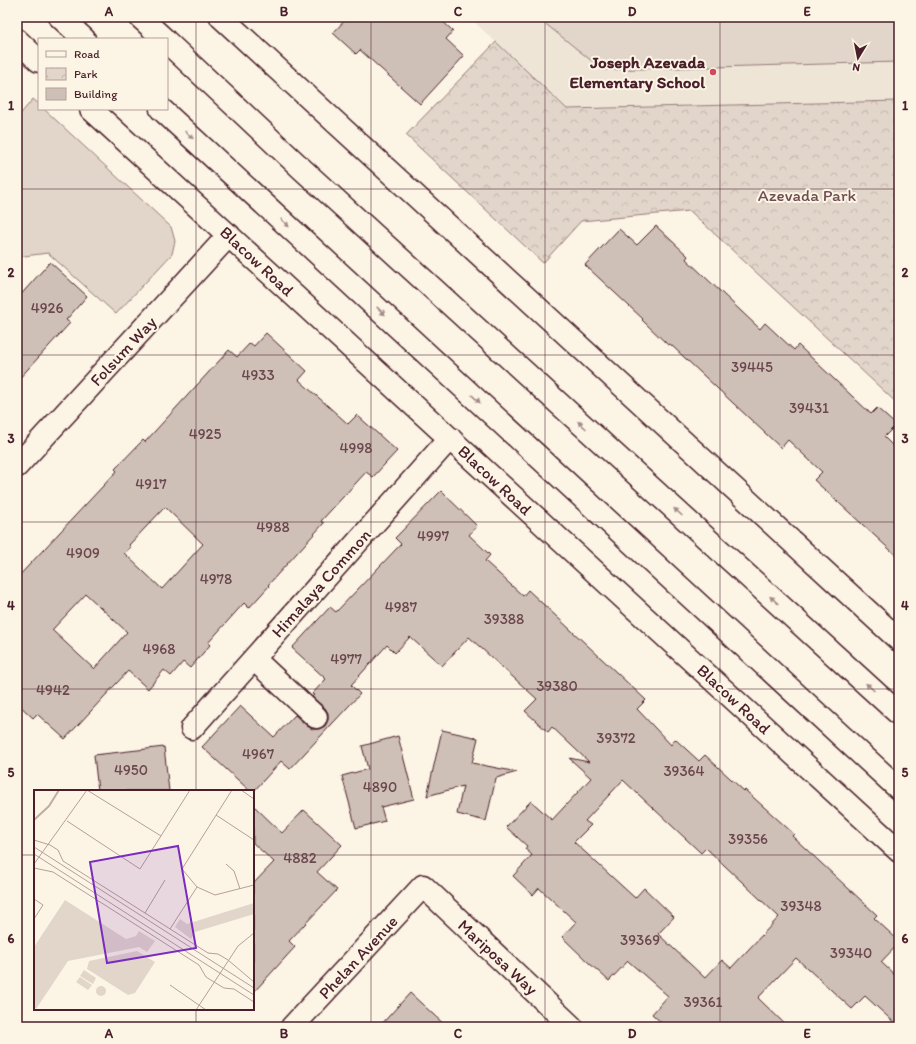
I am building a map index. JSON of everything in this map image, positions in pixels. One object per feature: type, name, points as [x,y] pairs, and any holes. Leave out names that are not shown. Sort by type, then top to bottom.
[{"type":"street","points":[[60,17],[83,38]]},
{"type":"street","points":[[140,17],[163,38]]},
{"type":"street","points":[[221,17],[899,640]]},
{"type":"street","points":[[17,40],[38,60]]},
{"type":"street","points":[[168,43],[308,175],[899,714]]},
{"type":"street","name":"Blacow Road","points":[[93,110],[899,851]]},
{"type":"street","points":[[162,110],[899,789]]},
{"type":"street","name":"Folsum Way","points":[[17,466],[229,235]]},
{"type":"street","name":"Himalaya Common","points":[[192,728],[450,438]]},
{"type":"street","points":[[254,659],[316,717]]},
{"type":"street","name":"Phelan Avenue","points":[[292,1027],[423,886]]},
{"type":"street","name":"Mariposa Way","points":[[423,886],[572,1027]]},
{"type":"shaded area","name":"Joseph Azevada Elementary School","points":[[469,17],[899,17],[899,101],[567,109]]},
{"type":"green space","points":[[537,17],[899,17],[899,62],[603,70]]},
{"type":"green space","name":"Azevada Park","points":[[496,42],[567,109],[899,101],[899,405],[690,211],[581,221],[543,263],[406,135]]},
{"type":"green space","points":[[33,99],[38,103],[38,110],[45,110],[171,227],[175,241],[172,254],[116,314],[48,253],[17,257],[17,118]]},
{"type":"building","points":[[348,17],[438,17],[453,31],[446,39],[464,56],[420,104],[360,50],[356,54],[333,33]]},
{"type":"building","points":[[656,226],[688,256],[686,259],[760,329],[765,323],[794,350],[798,345],[871,414],[877,408],[896,425],[884,437],[899,452],[899,558],[814,480],[822,472],[788,440],[781,448],[670,344],[668,345],[642,320],[643,319],[585,265],[619,229],[637,245]]},
{"type":"building","points":[[50,262],[87,296],[66,320],[70,323],[17,381],[17,299]]},
{"type":"building","points":[[266,333],[307,371],[299,380],[348,424],[357,415],[397,451],[373,477],[366,472],[321,521],[324,523],[268,585],[269,586],[249,608],[244,603],[208,643],[210,645],[190,668],[183,662],[171,676],[164,670],[148,689],[128,671],[65,739],[37,714],[33,718],[17,703],[17,578],[117,471],[115,469],[143,440],[145,442],[229,350],[237,357],[250,343],[254,346]],"holes":[[[165,507],[203,544],[162,589],[124,553],[131,547],[129,545]],[[86,594],[127,632],[94,669],[52,630]]]},
{"type":"building","points":[[441,491],[477,526],[469,535],[490,555],[485,561],[523,596],[528,590],[646,700],[637,709],[671,745],[675,739],[699,761],[705,755],[794,834],[792,836],[877,915],[874,918],[899,941],[899,943],[881,962],[899,979],[899,1027],[865,996],[852,1009],[796,958],[758,998],[788,1027],[666,1027],[652,1014],[668,996],[628,961],[609,981],[589,963],[562,937],[576,922],[539,888],[533,895],[513,876],[532,855],[525,849],[527,846],[506,827],[531,801],[552,820],[591,778],[569,758],[589,762],[552,727],[548,732],[525,711],[537,699],[469,637],[442,666],[410,637],[395,653],[387,645],[351,685],[360,694],[290,769],[281,761],[254,791],[249,790],[202,747],[240,706],[274,737],[295,715],[307,726],[313,729],[319,729],[325,726],[328,720],[328,713],[325,708],[312,697],[314,695],[312,694],[326,679],[292,648],[330,607],[336,612],[401,544],[395,538]],"holes":[[[623,780],[701,853],[706,848],[779,917],[731,968],[722,960],[705,978],[658,934],[674,917],[644,888],[635,898],[574,842],[591,825],[585,821]]]},
{"type":"building","points":[[442,730],[478,738],[472,763],[517,772],[496,778],[486,821],[457,814],[463,786],[427,796]]},
{"type":"building","points":[[398,736],[414,799],[381,807],[385,821],[356,828],[342,776],[368,769],[362,746]]},
{"type":"building","points":[[164,747],[169,790],[98,790],[94,755]]},
{"type":"building","points":[[254,806],[282,833],[304,810],[342,845],[317,872],[337,890],[289,941],[295,947],[254,992],[254,883],[274,862],[254,844]]},
{"type":"building","points":[[410,993],[447,1027],[379,1027]]},
{"type":"place","name":"Joseph Azevada Elementary School","points":[[713,72]]}]
